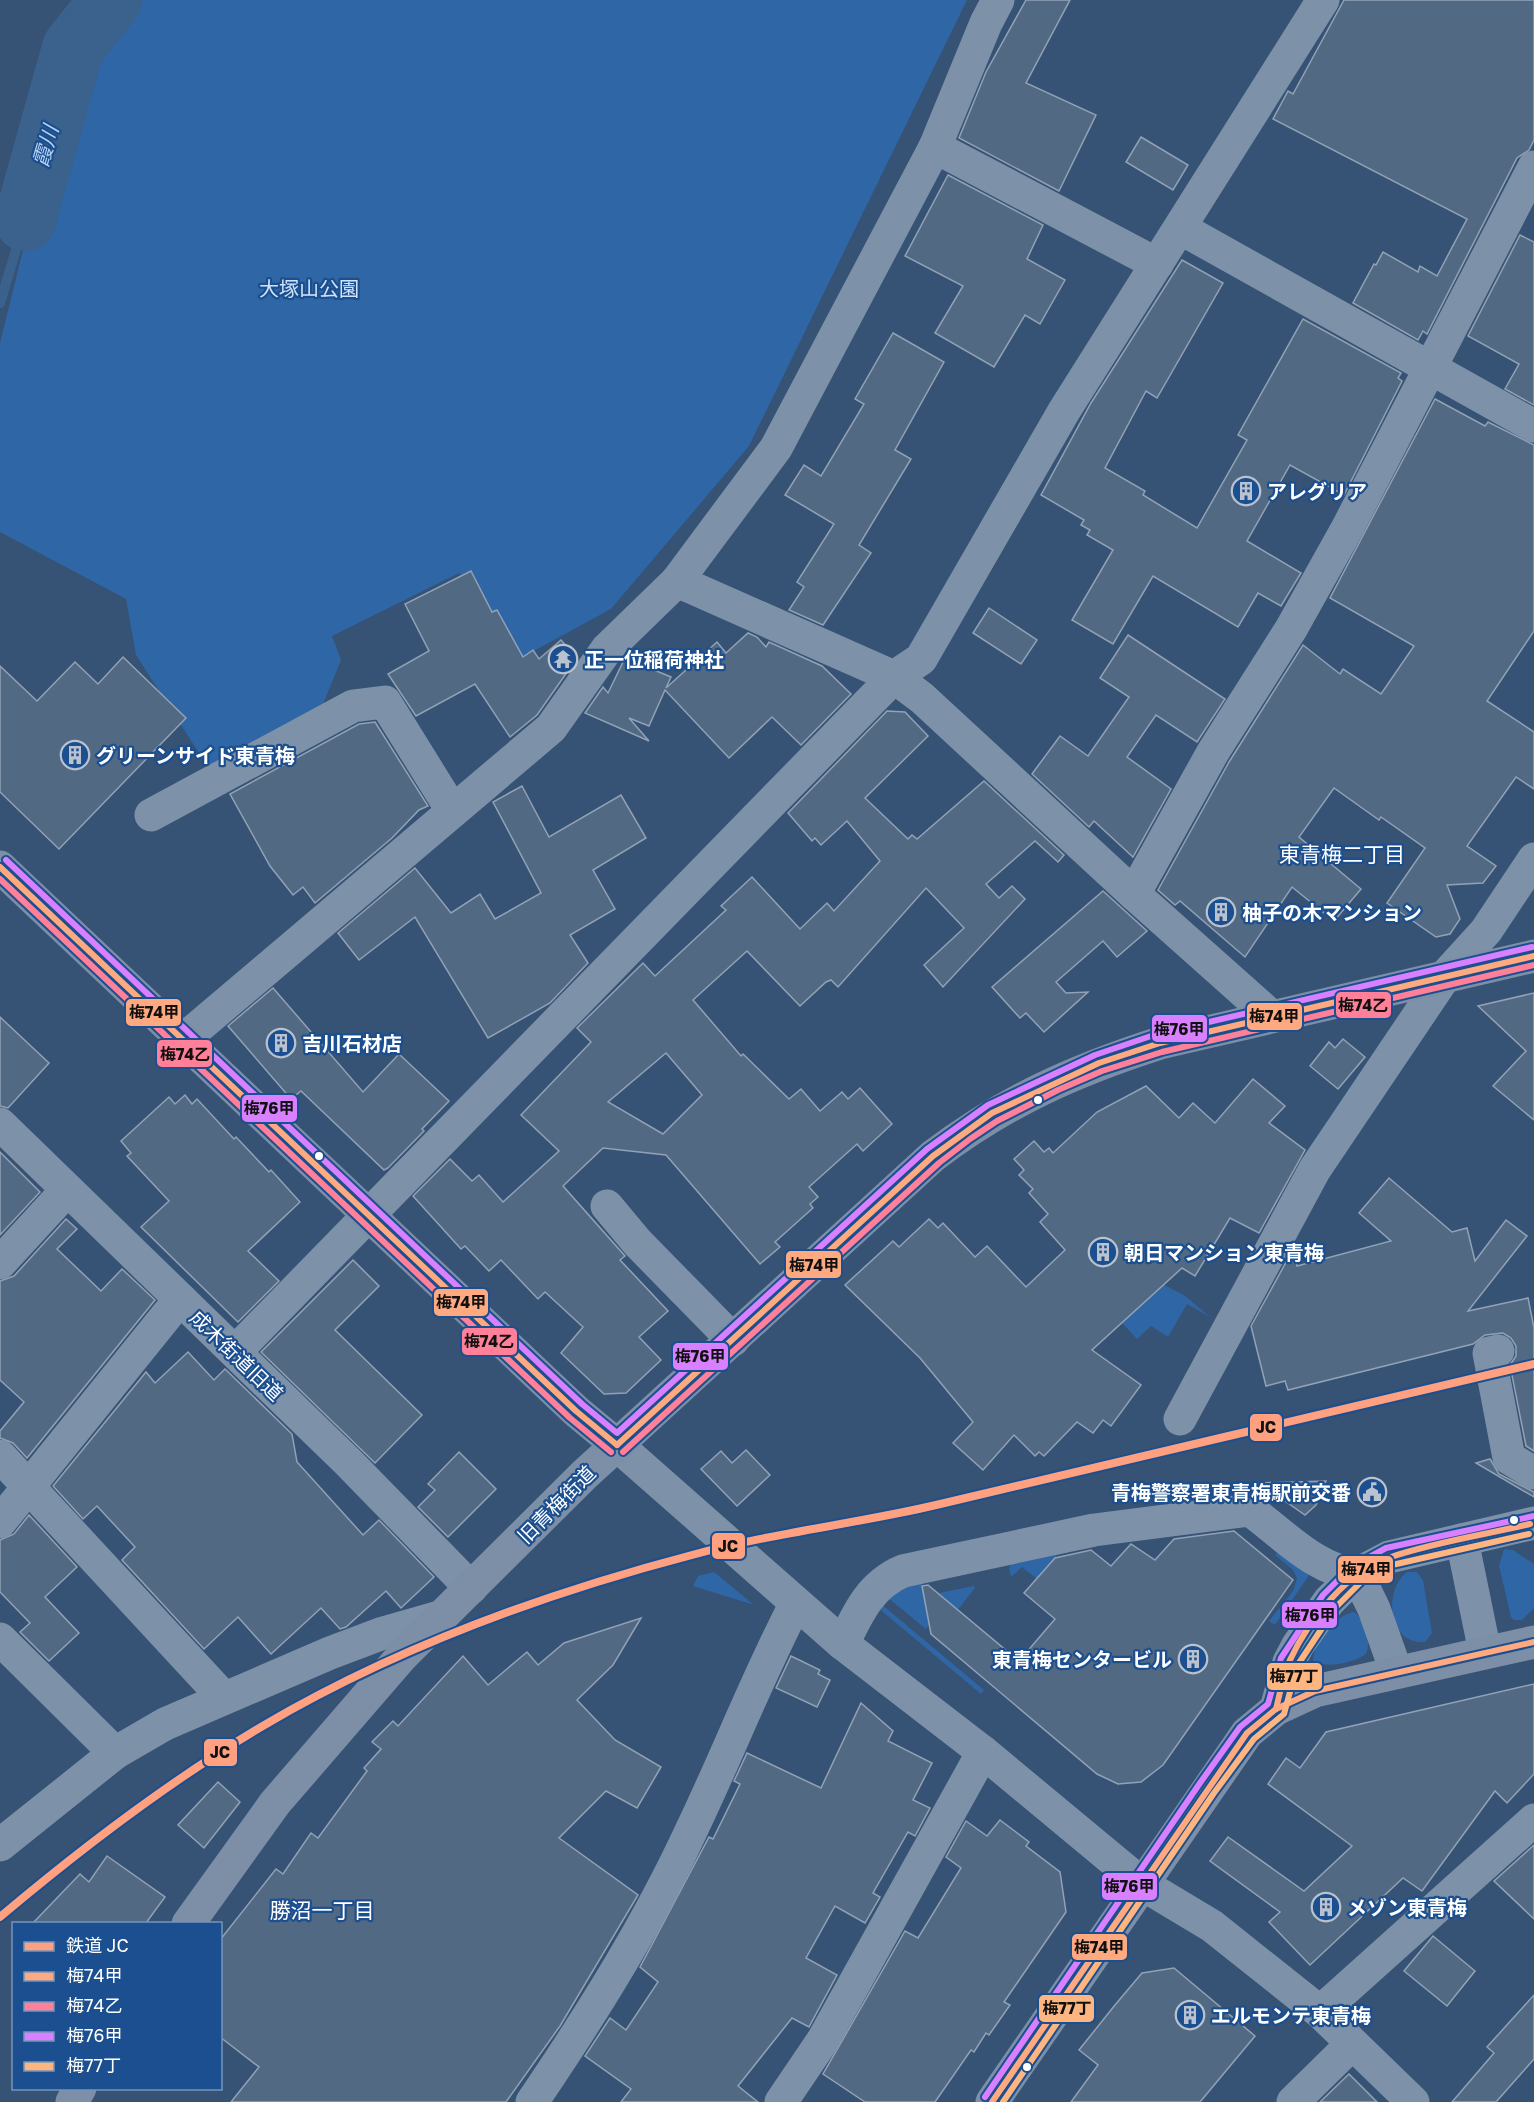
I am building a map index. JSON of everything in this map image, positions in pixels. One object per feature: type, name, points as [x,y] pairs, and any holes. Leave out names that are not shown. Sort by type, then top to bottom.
[{"type":"main road","points":[[0,867],[576,1411],[617,1445]]},
{"type":"main road","points":[[1271,1016],[1534,956]]},
{"type":"main road","name":"旧青梅街道","points":[[189,1922],[275,1803],[402,1656],[439,1617],[617,1445],[933,1156],[992,1113],[1099,1063],[1160,1043],[1271,1016]]},
{"type":"main road","points":[[992,2102],[1247,1733],[1276,1709],[1315,1691],[1396,1671],[1534,1642]]},
{"type":"street","points":[[183,1040],[551,728],[607,649],[677,581],[776,448],[935,147],[986,23],[998,0]]},
{"type":"street","points":[[235,1352],[894,677],[921,659],[1064,411],[1323,0]]},
{"type":"street","points":[[935,147],[1157,264]]},
{"type":"street","points":[[1134,894],[1213,752],[1291,629],[1430,369],[1534,167]]},
{"type":"street","points":[[1180,228],[1534,426]]},
{"type":"street","points":[[677,581],[894,677],[922,698],[1134,894],[1271,1016]]},
{"type":"street","points":[[151,815],[353,706],[385,702],[452,810]]},
{"type":"street","points":[[1180,1419],[1316,1169],[1445,976],[1486,931],[1534,859]]},
{"type":"street","name":"成木街道旧道","points":[[0,1124],[235,1352],[471,1588]]},
{"type":"street","points":[[0,1263],[67,1190]]},
{"type":"street","points":[[607,1206],[637,1242],[733,1340]]},
{"type":"street","points":[[0,1522],[180,1299]]},
{"type":"street","points":[[1498,1351],[1489,1353],[1514,1466]]},
{"type":"street","points":[[617,1445],[843,1644],[982,1752],[1142,1884],[1212,1926],[1320,2012],[1413,2102]]},
{"type":"street","points":[[0,1456],[224,1698]]},
{"type":"street","points":[[843,1644],[870,1595],[892,1576],[903,1571],[1094,1530],[1250,1509],[1325,1566],[1340,1573],[1357,1574]]},
{"type":"street","points":[[1276,1709],[1289,1662],[1298,1645],[1329,1600],[1357,1574],[1389,1557],[1533,1525]]},
{"type":"street","points":[[1462,1540],[1485,1652]]},
{"type":"street","points":[[1357,1574],[1374,1609],[1396,1671]]},
{"type":"street","points":[[532,2102],[613,1978],[691,1833],[796,1603]]},
{"type":"street","points":[[0,1845],[115,1754],[165,1724],[383,1633],[439,1617]]},
{"type":"street","points":[[0,1639],[115,1754]]},
{"type":"street","points":[[781,2102],[823,2040],[982,1752]]},
{"type":"street","points":[[1320,2012],[1534,1820]]},
{"type":"street","points":[[1293,2102],[1352,2044]]},
{"type":"green space","name":"大塚山公園","points":[[108,0],[967,0],[749,446],[611,609],[519,659],[459,573],[332,636],[341,660],[319,714],[208,767],[136,655],[126,599],[0,532],[0,343],[77,31]]},
{"type":"green space","points":[[1164,1285],[1184,1295],[1210,1317],[1187,1304],[1168,1337],[1151,1326],[1137,1339],[1122,1323]]},
{"type":"green space","points":[[1282,1548],[1312,1571],[1275,1625],[1269,1621],[1293,1591],[1297,1578],[1293,1570],[1275,1555]]},
{"type":"green space","points":[[1504,1549],[1513,1550],[1534,1564],[1534,1608],[1522,1620],[1514,1620],[1511,1617],[1499,1566]]},
{"type":"green space","points":[[1057,1555],[1037,1579],[1022,1567],[1011,1577],[1009,1568],[1011,1564]]},
{"type":"green space","points":[[714,1572],[754,1605],[693,1586],[698,1576]]},
{"type":"green space","points":[[1407,1572],[1417,1572],[1423,1580],[1432,1633],[1425,1642],[1412,1641],[1403,1635],[1396,1626],[1393,1615],[1394,1591],[1399,1580]]},
{"type":"green space","points":[[922,1583],[924,1596],[974,1586],[975,1588],[952,1617],[942,1609],[926,1629],[888,1598],[905,1587]]},
{"type":"green space","points":[[880,1603],[984,1690],[981,1694],[877,1607]]},
{"type":"green space","points":[[1354,1612],[1361,1620],[1366,1632],[1368,1649],[1366,1654],[1355,1660],[1332,1665],[1313,1660],[1317,1646],[1327,1630],[1340,1618]]},
{"type":"building","points":[[1026,0],[1070,0],[1026,83],[1096,115],[1059,191],[959,138],[986,72]]},
{"type":"building","points":[[1344,0],[1534,0],[1534,140],[1529,150],[1517,158],[1427,334],[1423,331],[1418,340],[1353,303],[1383,252],[1418,272],[1420,266],[1437,276],[1467,219],[1273,119],[1288,91],[1293,94]]},
{"type":"building","points":[[1141,137],[1188,165],[1173,190],[1126,162]]},
{"type":"building","points":[[948,175],[1043,225],[1027,259],[1065,280],[1040,324],[1025,315],[994,367],[935,333],[963,286],[905,256]]},
{"type":"building","points":[[1520,235],[1534,242],[1534,405],[1505,389],[1519,364],[1468,336]]},
{"type":"building","points":[[1182,260],[1223,283],[1157,398],[1146,391],[1105,468],[1145,491],[1143,495],[1197,528],[1247,440],[1238,435],[1303,319],[1401,373],[1398,378],[1402,381],[1344,495],[1290,465],[1247,541],[1301,573],[1281,606],[1258,593],[1238,627],[1153,576],[1113,644],[1072,620],[1113,550],[1087,535],[1090,530],[1081,525],[1084,520],[1041,495],[1091,403]]},
{"type":"building","points":[[893,333],[944,362],[895,450],[911,459],[859,545],[871,553],[823,625],[789,610],[804,587],[797,582],[834,524],[785,495],[804,465],[821,476],[864,404],[855,399]]},
{"type":"building","points":[[1435,399],[1485,426],[1488,422],[1534,445],[1534,631],[1487,701],[1534,732],[1534,789],[1516,777],[1467,846],[1496,866],[1483,883],[1447,885],[1460,919],[1450,934],[1436,937],[1387,903],[1425,848],[1381,817],[1379,820],[1334,788],[1299,837],[1361,889],[1334,921],[1292,887],[1245,957],[1180,901],[1175,905],[1158,890],[1229,762],[1303,645],[1340,674],[1343,669],[1381,694],[1414,646],[1330,598]]},
{"type":"building","points":[[471,571],[492,612],[497,610],[523,657],[533,650],[539,659],[561,640],[577,658],[537,715],[510,737],[475,684],[416,716],[388,674],[429,651],[405,604]]},
{"type":"building","points":[[989,608],[1037,640],[1021,664],[973,633]]},
{"type":"building","points":[[748,633],[757,637],[766,647],[769,642],[822,666],[851,694],[801,745],[772,717],[729,758],[665,690],[649,726],[629,718],[649,741],[585,713],[603,687],[608,693],[625,658],[671,677],[666,688],[717,642],[726,653]]},
{"type":"building","points":[[1128,635],[1225,699],[1197,742],[1156,715],[1127,757],[1171,789],[1133,857],[1094,821],[1089,827],[1032,774],[1060,736],[1088,756],[1129,697],[1100,678]]},
{"type":"building","name":"グリーンサイド東青梅","points":[[123,657],[186,718],[59,849],[0,792],[0,666],[37,701],[75,662],[98,684]]},
{"type":"building","points":[[887,711],[905,712],[928,736],[865,798],[908,839],[912,835],[917,839],[984,781],[1064,855],[1058,862],[1035,841],[986,884],[999,898],[1012,886],[1025,899],[943,987],[924,965],[964,928],[926,888],[838,987],[831,980],[826,982],[800,1006],[747,951],[693,1000],[741,1056],[743,1054],[789,1099],[801,1089],[820,1111],[842,1092],[848,1099],[860,1088],[892,1124],[863,1151],[857,1144],[809,1187],[818,1197],[810,1204],[813,1208],[775,1242],[780,1247],[760,1264],[666,1155],[603,1148],[563,1186],[625,1256],[620,1260],[668,1311],[639,1337],[661,1360],[626,1393],[604,1394],[561,1353],[583,1327],[545,1292],[538,1299],[501,1260],[489,1271],[465,1246],[461,1249],[413,1196],[450,1159],[472,1181],[479,1175],[503,1202],[559,1151],[521,1115],[591,1042],[577,1028],[643,963],[655,976],[726,910],[721,906],[752,877],[800,929],[827,903],[834,911],[880,861],[847,821],[821,845],[815,838],[812,841],[788,813]],"holes":[[[666,1053],[702,1095],[663,1134],[608,1102]]]},
{"type":"building","points":[[375,722],[428,806],[419,810],[392,838],[315,903],[303,887],[293,895],[270,866],[230,794],[359,724]]},
{"type":"building","points":[[522,786],[549,837],[621,795],[646,838],[593,870],[615,909],[570,935],[588,963],[550,1003],[488,1038],[415,917],[359,960],[338,933],[415,868],[451,913],[480,894],[495,919],[541,893],[493,802]]},
{"type":"building","points":[[1103,891],[1147,931],[1117,957],[1103,941],[1056,982],[1066,993],[1088,992],[1044,1032],[1026,1013],[1020,1018],[992,987]]},
{"type":"building","points":[[273,988],[363,1092],[399,1054],[449,1101],[388,1168],[384,1170],[301,1091],[291,1099],[228,1026]]},
{"type":"building","points":[[1534,993],[1534,1120],[1493,1086],[1526,1051],[1478,1006]]},
{"type":"building","points":[[0,1017],[49,1063],[8,1108],[0,1106]]},
{"type":"building","points":[[1343,1039],[1365,1057],[1338,1089],[1310,1066],[1329,1042],[1335,1048]]},
{"type":"building","points":[[1253,1079],[1285,1106],[1269,1123],[1305,1150],[1259,1233],[1230,1218],[1195,1276],[1182,1268],[1092,1350],[1141,1385],[1111,1426],[1103,1420],[1093,1433],[1077,1422],[1044,1456],[1039,1452],[1035,1456],[1014,1435],[983,1470],[953,1443],[973,1422],[920,1358],[845,1285],[893,1241],[899,1247],[929,1219],[938,1228],[943,1223],[975,1257],[987,1246],[1026,1287],[1065,1250],[1040,1222],[1048,1214],[1029,1193],[1033,1189],[1019,1175],[1024,1170],[1014,1159],[1034,1141],[1044,1152],[1049,1148],[1053,1153],[1097,1112],[1146,1086],[1179,1118],[1193,1103],[1215,1123]]},
{"type":"building","points":[[185,1095],[192,1104],[197,1099],[234,1139],[236,1137],[269,1172],[271,1170],[300,1202],[248,1251],[279,1281],[238,1322],[141,1227],[169,1201],[127,1156],[131,1153],[121,1141],[169,1097],[175,1104]]},
{"type":"building","points":[[0,1152],[40,1192],[0,1235]]},
{"type":"building","points":[[1389,1178],[1452,1232],[1467,1228],[1475,1261],[1506,1220],[1527,1236],[1468,1311],[1528,1298],[1534,1328],[1534,1451],[1526,1446],[1510,1365],[1516,1356],[1516,1346],[1511,1338],[1503,1333],[1485,1335],[1473,1344],[1288,1390],[1285,1381],[1266,1386],[1251,1326],[1290,1255],[1294,1251],[1297,1266],[1391,1241],[1359,1213]]},
{"type":"building","points":[[66,1219],[77,1229],[57,1249],[101,1291],[122,1269],[155,1300],[27,1458],[13,1443],[0,1438],[0,1431],[24,1402],[0,1380],[0,1281],[14,1276]]},
{"type":"building","points":[[353,1260],[379,1286],[335,1330],[422,1415],[375,1463],[261,1352]]},
{"type":"building","points":[[188,1352],[214,1380],[225,1369],[292,1434],[297,1462],[363,1535],[379,1520],[434,1577],[401,1608],[386,1591],[346,1627],[340,1629],[321,1608],[271,1654],[238,1617],[204,1649],[122,1560],[135,1547],[97,1506],[83,1519],[53,1486],[146,1372],[155,1383]]},
{"type":"building","points":[[746,1450],[770,1475],[737,1506],[701,1469],[721,1451],[732,1463]]},
{"type":"building","points":[[459,1452],[496,1489],[448,1537],[418,1507],[435,1490],[428,1484]]},
{"type":"building","points":[[1490,1459],[1499,1474],[1534,1492],[1534,1497],[1476,1463]]},
{"type":"building","points":[[1326,1481],[1316,1505],[1305,1515],[1259,1483]]},
{"type":"building","points":[[29,1515],[77,1567],[45,1597],[79,1633],[49,1661],[20,1632],[30,1623],[0,1592],[0,1540],[14,1534]]},
{"type":"building","points":[[1234,1531],[1293,1580],[1163,1765],[1141,1782],[1118,1784],[1097,1774],[931,1634],[922,1586],[928,1585],[1019,1661],[1055,1619],[1024,1593],[1055,1558],[1091,1550],[1111,1566],[1131,1544],[1155,1560],[1174,1539]]},
{"type":"building","points":[[641,1618],[613,1665],[577,1700],[615,1740],[661,1767],[637,1808],[606,1791],[559,1838],[638,1895],[560,2026],[506,2102],[231,2102],[259,2067],[222,2039],[222,1937],[276,1869],[283,1874],[311,1833],[318,1838],[367,1771],[364,1768],[381,1749],[372,1742],[393,1721],[398,1726],[463,1656],[488,1685],[527,1652],[538,1665],[564,1643]]},
{"type":"building","points":[[791,1656],[820,1670],[818,1674],[830,1680],[817,1707],[776,1688]]},
{"type":"building","points":[[1534,1684],[1534,1774],[1507,1803],[1495,1791],[1422,1891],[1403,1878],[1310,1965],[1269,1922],[1280,1912],[1210,1861],[1228,1837],[1304,1891],[1352,1846],[1268,1784],[1286,1758],[1300,1768],[1326,1732]]},
{"type":"building","points":[[861,1703],[893,1731],[888,1741],[932,1763],[913,1800],[930,1808],[915,1836],[908,1832],[873,1893],[880,1897],[865,1923],[835,1906],[806,1958],[837,1975],[809,2027],[792,2018],[738,2086],[758,2102],[621,2102],[631,2089],[585,2056],[610,2018],[626,2030],[658,1982],[640,1967],[709,1837],[713,1839],[740,1784],[734,1781],[747,1753],[821,1788]]},
{"type":"building","points":[[218,1782],[240,1802],[204,1848],[178,1825]]},
{"type":"building","points":[[1000,1820],[1029,1842],[1026,1846],[1060,1872],[1066,1912],[1004,2002],[1010,2005],[989,2035],[986,2033],[974,2052],[971,2050],[935,2102],[865,2102],[823,2074],[905,1931],[918,1938],[961,1868],[946,1857],[966,1821],[987,1836]]},
{"type":"building","points":[[1534,1845],[1534,1919],[1494,1881]]},
{"type":"building","points":[[107,1856],[165,1897],[147,1922],[34,1922],[80,1874],[89,1882]]},
{"type":"building","points":[[1433,1936],[1475,1971],[1447,2006],[1404,1971]]},
{"type":"building","points":[[1174,1968],[1255,2036],[1200,2102],[1071,2102],[1098,2065],[1079,2050],[1142,1973]]},
{"type":"building","points":[[1534,1995],[1534,2059],[1496,2102],[1452,2102],[1494,2053],[1487,2047]]},
{"type":"building","points":[[1349,2074],[1377,2102],[1320,2102]]},
{"type":"waterway","name":"霞川","points":[[25,220],[73,48],[111,0]]},
{"type":"waterway","name":"霞川","points":[[0,303],[25,220]]},
{"type":"rail line","name":"JC","points":[[0,1917],[127,1816],[226,1748],[261,1727],[364,1672],[417,1648],[525,1606],[636,1570],[722,1547],[936,1505],[1534,1364]]},
{"type":"transit line","name":"梅76甲","points":[[6,860],[582,1404],[617,1433],[927,1149],[988,1105],[1095,1055],[1157,1034],[1532,947]]},
{"type":"transit line","name":"梅74甲","points":[[0,867],[576,1411],[617,1445]]},
{"type":"transit line","name":"梅74乙","points":[[0,879],[570,1418],[611,1452]]},
{"type":"transit line","name":"梅74甲","points":[[617,1445],[933,1156],[992,1113],[1099,1063],[1160,1043],[1534,956]]},
{"type":"transit line","name":"梅74乙","points":[[623,1452],[939,1163],[997,1121],[1102,1071],[1162,1052],[1534,965]]},
{"type":"transit line","name":"梅76甲","points":[[985,2097],[1240,1727],[1268,1704],[1281,1658],[1323,1595],[1351,1567],[1386,1548],[1534,1516]]},
{"type":"transit line","name":"梅74甲","points":[[1276,1709],[1288,1666],[1307,1629],[1331,1599],[1360,1573],[1375,1564],[1408,1552],[1530,1524]]},
{"type":"transit line","name":"梅77丁","points":[[1003,2102],[1214,1793],[1254,1739],[1284,1714],[1297,1666],[1336,1607],[1362,1581],[1392,1565],[1529,1534]]},
{"type":"transit line","name":"梅74甲","points":[[992,2102],[1247,1733],[1276,1709],[1315,1691],[1534,1642]]},
{"type":"place","name":"アレグリア","points":[[1246,491]]},
{"type":"place","name":"正一位稲荷神社","points":[[563,659]]},
{"type":"place","name":"グリーンサイド東青梅","points":[[75,755]]},
{"type":"place","name":"柚子の木マンション","points":[[1221,912]]},
{"type":"place","name":"吉川石材店","points":[[281,1043]]},
{"type":"place","name":"朝日マンション東青梅","points":[[1103,1252]]},
{"type":"place","name":"青梅警察署東青梅駅前交番","points":[[1372,1492]]},
{"type":"place","name":"東青梅センタービル","points":[[1193,1659]]},
{"type":"place","name":"メゾン東青梅","points":[[1326,1907]]},
{"type":"place","name":"エルモンテ東青梅","points":[[1190,2015]]},
{"type":"district","name":"東青梅二丁目","points":[[1342,854]]},
{"type":"district","name":"勝沼一丁目","points":[[322,1910]]}]
